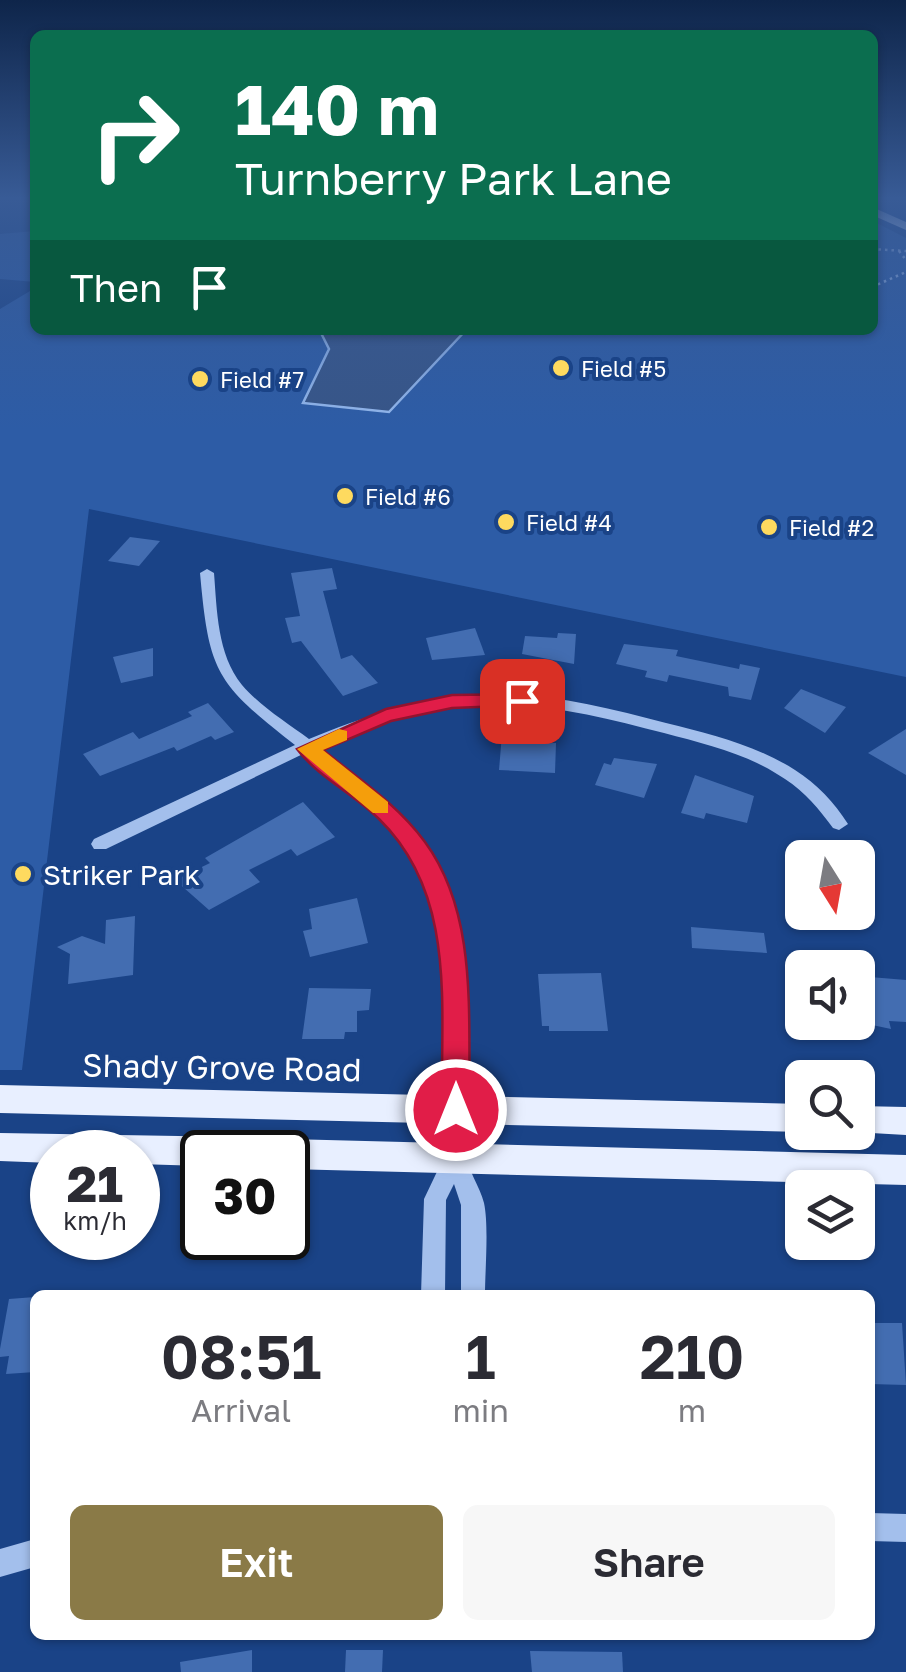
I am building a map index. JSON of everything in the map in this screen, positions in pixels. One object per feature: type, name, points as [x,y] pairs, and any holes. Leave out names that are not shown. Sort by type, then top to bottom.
[{"type":"main road","name":"Shady Grove Road","points":[[0,1099],[785,1118]]},
{"type":"main road","points":[[875,1120],[906,1121]]},
{"type":"main road","points":[[0,1147],[180,1151]]},
{"type":"main road","points":[[310,1155],[906,1170]]},
{"type":"street","points":[[208,573],[214,641],[234,684],[387,813],[418,849],[438,885],[453,953],[456,1158],[473,1204],[473,1290]]},
{"type":"street","points":[[100,844],[386,716],[452,702],[522,701],[598,710],[723,742],[792,773],[822,796],[840,824]]},
{"type":"street","points":[[433,1290],[435,1199],[456,1158]]},
{"type":"street","points":[[875,1527],[906,1528]]},
{"type":"street","points":[[0,1563],[30,1555]]},
{"type":"path","points":[[878,284],[901,274]]},
{"type":"shaded area","points":[[0,274],[30,274],[30,282],[0,279]]},
{"type":"shaded area","name":"Striker Park","points":[[878,274],[906,274],[906,677],[89,509],[22,1070],[0,1070],[0,309],[30,291],[30,335],[878,335]]},
{"type":"shaded area","points":[[322,335],[461,335],[389,412],[303,403],[329,349]]},
{"type":"building","points":[[130,537],[160,541],[139,566],[108,561]]},
{"type":"building","points":[[332,568],[337,589],[323,591],[341,659],[352,655],[378,683],[343,696],[301,641],[292,643],[285,618],[300,616],[291,573]]},
{"type":"building","points":[[475,628],[485,655],[432,660],[426,638]]},
{"type":"building","points":[[558,633],[576,634],[574,664],[522,654],[525,636],[557,638]]},
{"type":"building","points":[[624,644],[678,650],[676,656],[739,669],[740,664],[760,668],[751,700],[729,696],[728,687],[669,675],[667,682],[645,677],[647,671],[616,664]]},
{"type":"building","points":[[153,648],[153,676],[121,683],[113,657]]},
{"type":"building","points":[[801,689],[846,707],[825,733],[784,708]]},
{"type":"building","points":[[208,703],[234,732],[215,740],[211,736],[177,751],[174,747],[100,776],[83,754],[133,732],[139,739],[192,716],[188,712]]},
{"type":"building","points":[[504,710],[515,744],[556,743],[555,773],[499,770]]},
{"type":"building","points":[[906,729],[906,775],[868,753]]},
{"type":"building","points":[[614,758],[657,764],[644,798],[595,785],[604,763],[611,765]]},
{"type":"building","points":[[695,775],[754,796],[747,823],[706,813],[704,819],[681,813]]},
{"type":"building","points":[[303,802],[335,837],[297,856],[291,849],[249,870],[260,882],[209,910],[175,880],[210,863],[205,858]]},
{"type":"building","points":[[357,898],[368,943],[310,957],[303,931],[312,929],[309,909]]},
{"type":"building","points":[[135,916],[133,975],[68,984],[70,954],[57,947],[82,936],[105,944],[106,920]]},
{"type":"building","points":[[691,927],[764,933],[767,953],[692,948]]},
{"type":"building","points":[[601,973],[608,1031],[549,1031],[549,1026],[542,1026],[538,974]]},
{"type":"building","points":[[875,977],[906,980],[906,1022],[889,1021],[891,1029],[875,1026]]},
{"type":"building","points":[[309,988],[371,989],[369,1010],[357,1011],[357,1032],[345,1032],[344,1039],[302,1039]]},
{"type":"building","points":[[30,1297],[30,1372],[6,1374],[9,1356],[0,1357],[9,1299]]},
{"type":"building","points":[[875,1323],[902,1323],[906,1385],[875,1384]]},
{"type":"building","points":[[252,1650],[252,1672],[181,1672],[180,1662]]},
{"type":"building","points":[[346,1650],[383,1650],[382,1672],[345,1672]]},
{"type":"building","points":[[530,1651],[622,1652],[623,1672],[532,1672]]},
{"type":"slow traffic","points":[[339,735],[308,749],[380,808]]},
{"type":"place","name":"Field #5","points":[[561,368]]},
{"type":"place","name":"Field #7","points":[[200,379]]},
{"type":"place","name":"Field #6","points":[[345,496]]},
{"type":"place","name":"Field #4","points":[[506,522]]},
{"type":"place","name":"Field #2","points":[[769,527]]},
{"type":"place","name":"Striker Park","points":[[23,874]]},
{"type":"route","points":[[456,1110],[452,935],[438,885],[418,849],[387,813],[308,749],[386,716],[452,702],[522,701]]}]
